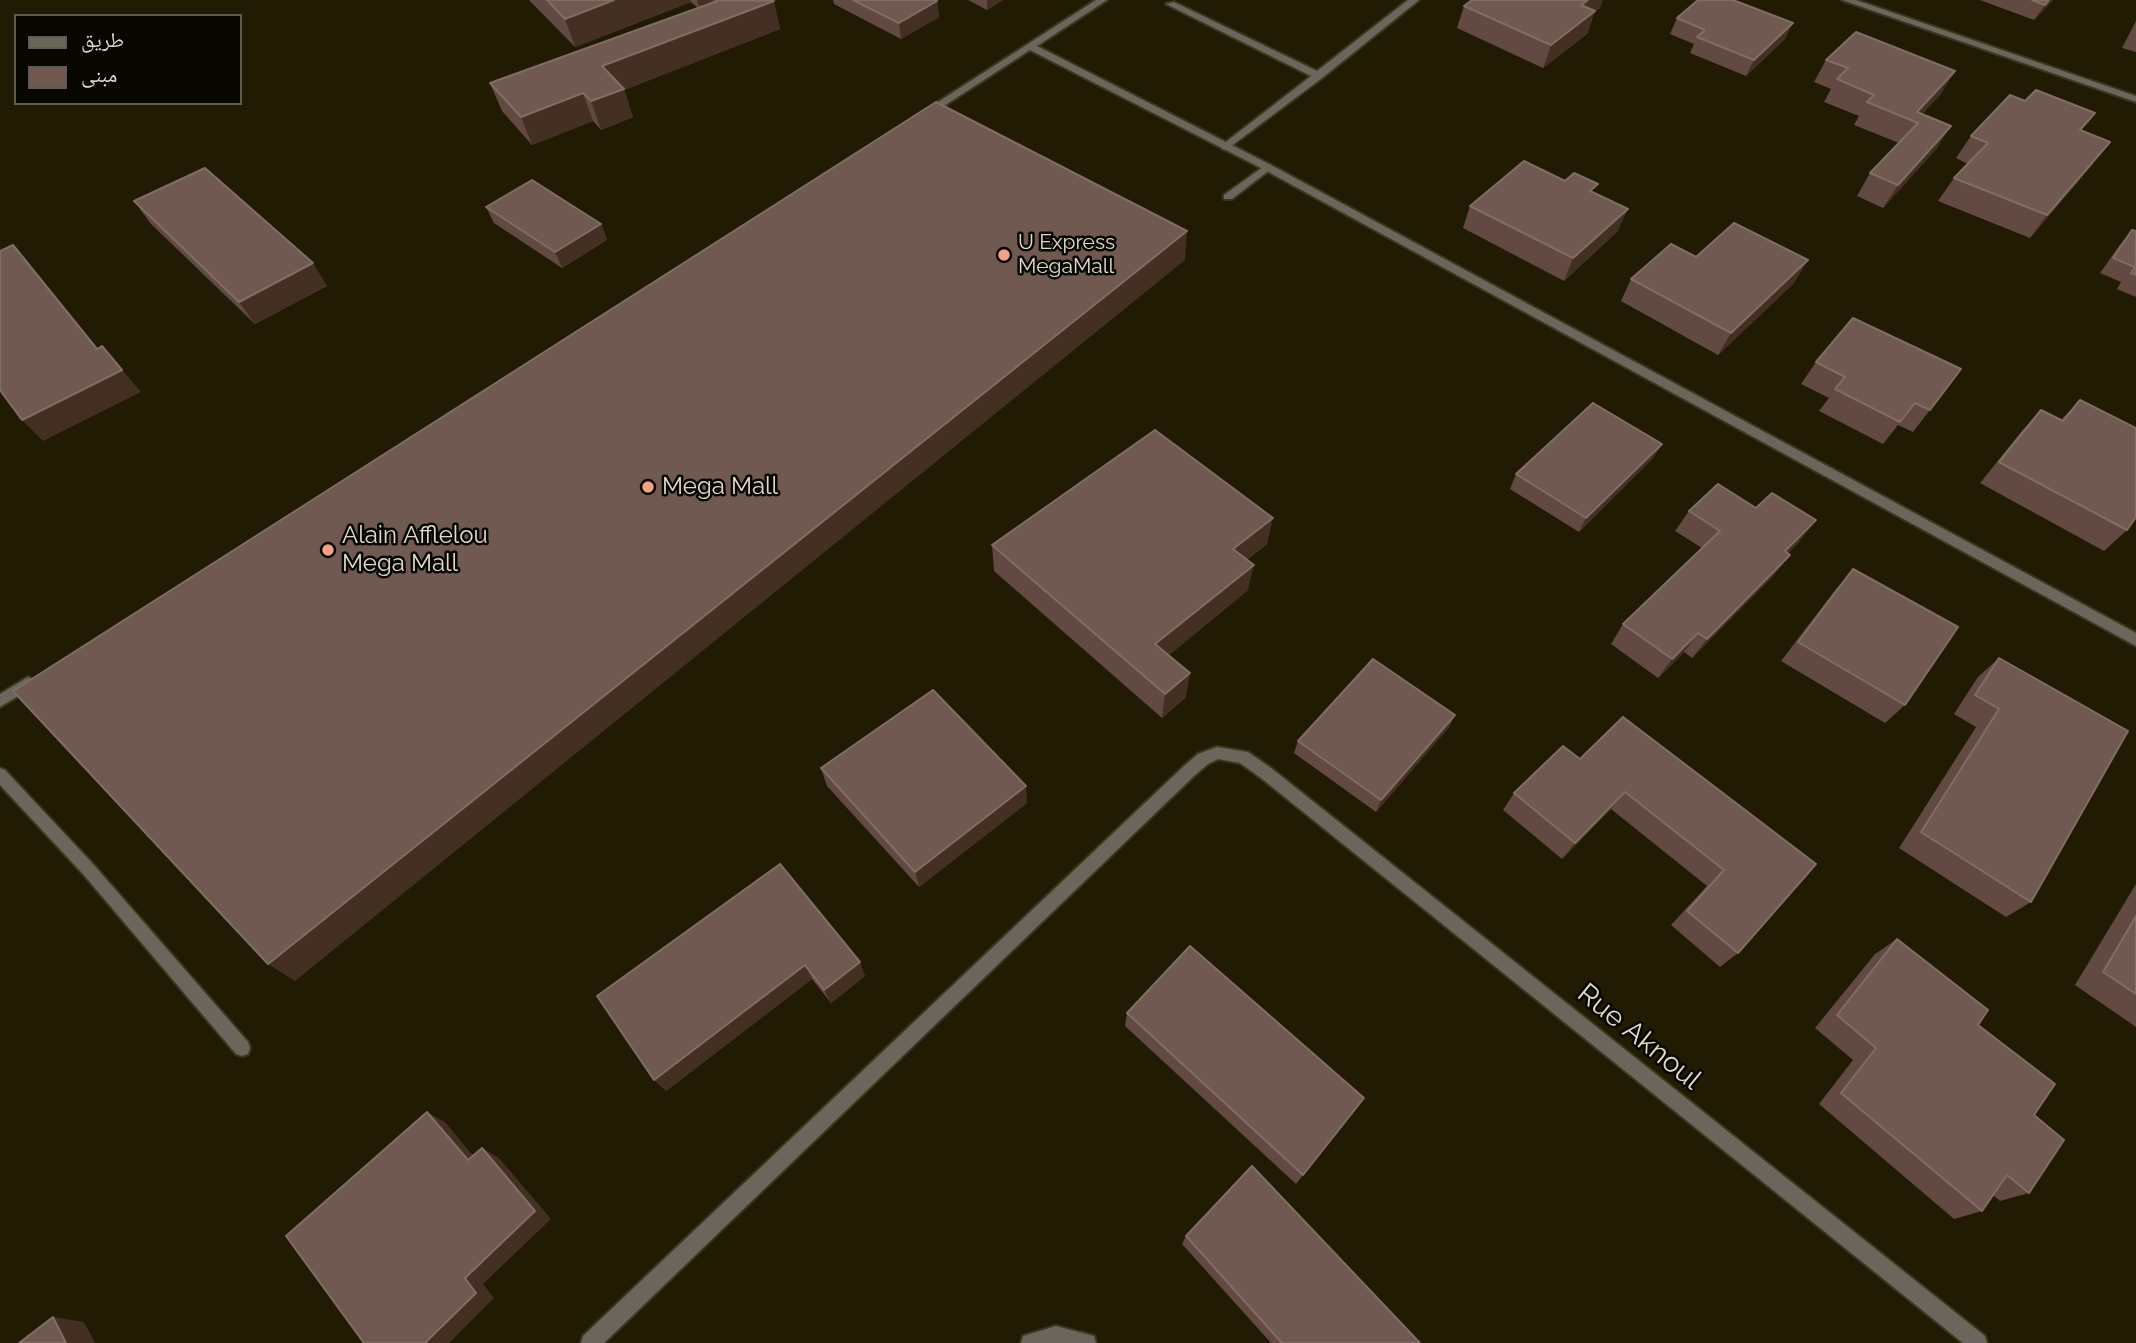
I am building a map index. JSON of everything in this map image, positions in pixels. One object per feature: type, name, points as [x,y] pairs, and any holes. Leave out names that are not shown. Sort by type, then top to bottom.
[{"type":"street","points":[[915,120],[932,115],[1102,0]]},
{"type":"street","points":[[1226,147],[1414,0]]},
{"type":"street","points":[[1847,0],[2136,99]]},
{"type":"street","points":[[1171,4],[1319,76]]},
{"type":"street","points":[[1029,47],[1267,167],[2136,640]]},
{"type":"street","points":[[1228,197],[1267,167]]},
{"type":"street","points":[[0,702],[35,680]]},
{"type":"street","name":"Rue Aknoul","points":[[590,1343],[1203,759],[1217,753],[1243,757],[1266,773],[1978,1343]]},
{"type":"street","points":[[0,775],[88,869],[242,1048]]},
{"type":"street","points":[[1030,1343],[1056,1335],[1087,1343]]},
{"type":"building","points":[[547,0],[614,0],[565,19]]},
{"type":"building","points":[[720,0],[774,1],[602,66],[624,89],[591,101],[583,93],[521,117],[490,83]]},
{"type":"building","points":[[853,0],[935,0],[937,1],[899,23]]},
{"type":"building","points":[[1472,0],[1588,0],[1581,5],[1595,11],[1551,45],[1464,6]]},
{"type":"building","points":[[1698,0],[1733,0],[1793,23],[1754,60],[1697,37],[1705,30],[1677,18]]},
{"type":"building","points":[[2032,0],[2049,0],[2045,5]]},
{"type":"building","points":[[1856,32],[1955,71],[1917,112],[1951,126],[1898,185],[1870,173],[1918,123],[1867,102],[1874,95],[1837,79],[1848,68],[1826,60]]},
{"type":"building","points":[[2036,90],[2095,113],[2080,130],[2110,142],[2047,215],[1954,178],[1988,143],[1971,136],[2010,95],[2025,101]]},
{"type":"building","name":"Mega Mall","points":[[936,102],[1187,231],[268,964],[13,691]]},
{"type":"building","points":[[1524,161],[1565,181],[1574,173],[1598,184],[1590,191],[1628,209],[1573,258],[1470,206]]},
{"type":"building","points":[[205,168],[313,263],[239,302],[134,201]]},
{"type":"building","points":[[532,180],[601,224],[555,252],[486,207]]},
{"type":"building","points":[[1734,223],[1808,260],[1731,333],[1631,279],[1671,244],[1696,257]]},
{"type":"building","points":[[2132,230],[2136,231],[2136,275],[2131,273],[2135,267],[2113,258]]},
{"type":"building","points":[[13,245],[97,349],[102,346],[122,370],[22,420],[0,390],[0,251]]},
{"type":"building","points":[[1853,318],[1961,369],[1930,410],[1915,403],[1900,422],[1835,389],[1845,377],[1816,362]]},
{"type":"building","points":[[2080,400],[2136,428],[2136,517],[2127,530],[1999,462],[2041,410],[2063,421]]},
{"type":"building","points":[[1593,403],[1662,444],[1586,518],[1516,474]]},
{"type":"building","points":[[1155,430],[1273,518],[1233,549],[1254,565],[1155,644],[1190,673],[1165,694],[992,545]]},
{"type":"building","points":[[1718,484],[1756,508],[1772,493],[1816,520],[1785,551],[1790,555],[1707,639],[1698,633],[1672,659],[1623,624],[1720,531],[1689,511]]},
{"type":"building","points":[[1853,569],[1958,627],[1905,705],[1798,642]]},
{"type":"building","points":[[1999,658],[2128,731],[2031,902],[1921,832],[1999,709],[1975,695]]},
{"type":"building","points":[[1373,659],[1455,715],[1381,800],[1298,741]]},
{"type":"building","points":[[933,690],[1026,786],[915,872],[821,768]]},
{"type":"building","points":[[1623,717],[1816,864],[1738,953],[1687,911],[1724,870],[1625,792],[1575,843],[1514,793],[1563,746],[1580,759]]},
{"type":"building","points":[[780,864],[860,962],[824,990],[805,965],[654,1080],[597,996]]},
{"type":"building","points":[[2136,916],[2136,994],[2103,972]]},
{"type":"building","points":[[1897,939],[1988,1010],[1978,1025],[2055,1084],[2034,1115],[2064,1140],[2029,1193],[2007,1175],[1982,1211],[1841,1093],[1876,1048],[1837,1015]]},
{"type":"building","points":[[1190,946],[1364,1098],[1303,1175],[1127,1013]]},
{"type":"building","points":[[427,1112],[468,1160],[482,1148],[535,1211],[465,1278],[476,1293],[425,1343],[364,1343],[286,1236]]},
{"type":"building","points":[[1252,1166],[1420,1343],[1282,1343],[1186,1236]]},
{"type":"building","points":[[53,1317],[66,1343],[19,1343]]},
{"type":"place","name":"U Express MegaMall","points":[[1004,255]]},
{"type":"place","name":"Mega Mall","points":[[648,487]]},
{"type":"place","name":"Alain Afflelou Mega Mall","points":[[328,550]]}]
